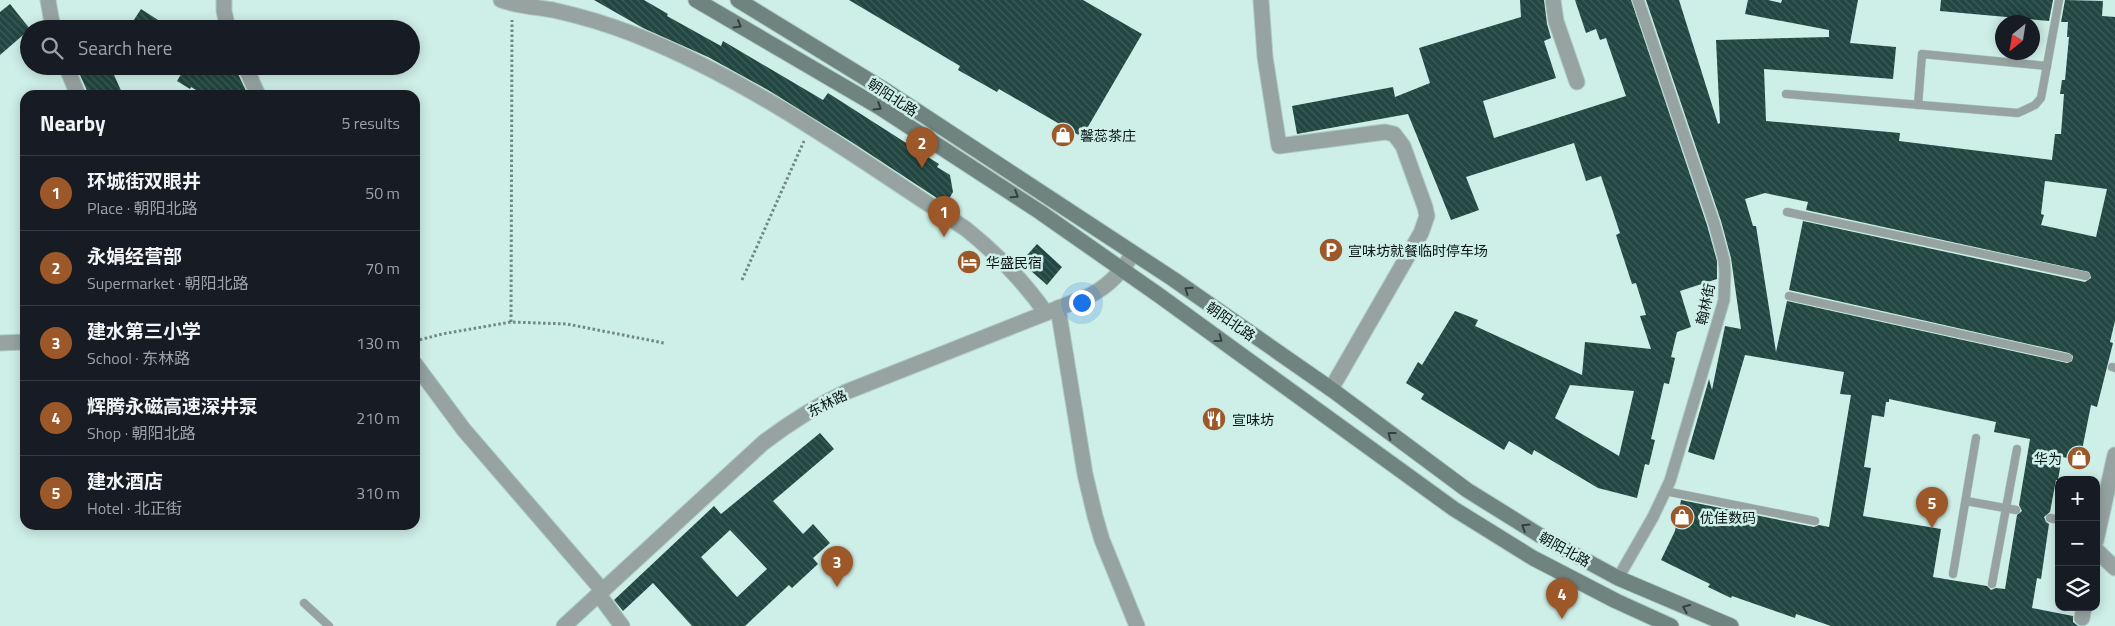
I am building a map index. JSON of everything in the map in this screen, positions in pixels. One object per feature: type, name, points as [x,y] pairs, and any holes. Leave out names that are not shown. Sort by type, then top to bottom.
[{"type":"main road","name":"朝阳北路","points":[[696,0],[879,107],[1040,212],[1454,509],[1533,558],[1616,601],[1670,626]]},
{"type":"main road","name":"朝阳北路","points":[[738,0],[888,92],[1134,253],[1331,389],[1466,490],[1544,538],[1618,578],[1731,626]]},
{"type":"street","points":[[48,0],[51,20]]},
{"type":"street","points":[[224,0],[226,20]]},
{"type":"street","points":[[1261,0],[1264,57],[1279,146],[1385,132],[1394,134],[1403,146],[1427,216],[1426,225],[1331,389]]},
{"type":"street","points":[[1553,0],[1556,21],[1577,82]]},
{"type":"street","name":"翰林街","points":[[1618,578],[1653,518],[1665,491],[1724,300],[1725,273],[1714,224],[1638,0]]},
{"type":"street","points":[[506,2],[576,16],[633,34],[732,81],[810,128],[966,229],[1013,270],[1052,310],[1095,516],[1102,540],[1137,626]]},
{"type":"street","points":[[70,75],[76,90]]},
{"type":"street","points":[[249,75],[256,90]]},
{"type":"street","name":"东林路","points":[[564,626],[763,443],[804,414],[846,392],[1101,290],[1123,270],[1134,253]]},
{"type":"street","points":[[0,343],[20,342]]},
{"type":"street","points":[[420,371],[464,430],[601,593],[622,626]]},
{"type":"street","points":[[2100,521],[2115,455]]},
{"type":"street","points":[[2100,554],[2115,568]]},
{"type":"lane","points":[[1786,94],[2018,113],[2034,105],[2041,98],[2059,0]]},
{"type":"lane","points":[[1918,105],[1922,54],[2047,66]]},
{"type":"lane","points":[[1787,212],[2086,276]]},
{"type":"lane","points":[[1790,296],[2068,358]]},
{"type":"lane","points":[[1953,574],[1976,438]]},
{"type":"lane","points":[[1992,584],[2017,450]]},
{"type":"lane","points":[[1665,491],[1815,520]]},
{"type":"lane","points":[[1966,501],[2016,510]]},
{"type":"lane","points":[[2050,518],[2055,519]]},
{"type":"lane","points":[[304,602],[329,626]]},
{"type":"path","points":[[506,2],[511,322]]},
{"type":"path","points":[[742,280],[810,128]]},
{"type":"path","points":[[420,341],[442,334],[511,322],[568,324],[664,343]]},
{"type":"building","points":[[594,0],[644,0],[668,14],[667,16],[721,46],[723,41],[823,100],[828,93],[939,164],[937,167],[950,175],[953,192],[946,204],[768,90],[708,57],[643,28]]},
{"type":"building","points":[[849,0],[1083,0],[1142,34],[1082,137],[999,89],[997,92],[958,70],[960,66]]},
{"type":"building","points":[[1520,0],[1544,0],[1551,38],[1544,41],[1556,78],[1483,101],[1494,138],[1626,96],[1606,38],[1600,40],[1596,29],[1586,33],[1575,0],[1631,0],[1707,225],[1717,261],[1717,279],[1680,291],[1691,327],[1677,332],[1671,357],[1675,358],[1669,384],[1664,383],[1651,439],[1655,440],[1649,465],[1645,464],[1637,498],[1598,488],[1534,450],[1532,455],[1509,441],[1504,450],[1421,399],[1424,394],[1406,383],[1418,362],[1422,365],[1455,311],[1478,320],[1475,326],[1582,375],[1585,342],[1651,349],[1640,316],[1646,315],[1636,283],[1632,284],[1616,235],[1620,233],[1601,176],[1586,181],[1574,143],[1466,177],[1479,210],[1451,220],[1408,114],[1297,134],[1292,106],[1393,87],[1395,97],[1430,83],[1419,48],[1521,17]],"holes":[[[1570,385],[1634,391],[1619,456],[1555,418]]]},
{"type":"building","points":[[1646,0],[1679,0],[1718,124],[1720,123],[1716,40],[1829,37],[1829,30],[1745,14],[1748,0],[1768,0],[1781,3],[1782,0],[1858,0],[1850,43],[1896,47],[1893,79],[1764,69],[1766,121],[1900,133],[1899,141],[2052,160],[2055,134],[2061,134],[2064,94],[2060,94],[2062,80],[2065,80],[2069,37],[2067,37],[2068,22],[2061,22],[2065,0],[2103,1],[2102,16],[2115,17],[2115,321],[2110,342],[2113,343],[2097,407],[2091,405],[2080,460],[2062,457],[2059,476],[2055,476],[2050,512],[2044,517],[2049,524],[2041,579],[2037,578],[2032,608],[2073,616],[2073,622],[2078,626],[1831,626],[1796,614],[1795,618],[1732,596],[1731,598],[1708,587],[1710,584],[1661,560],[1675,531],[1681,500],[1814,527],[1819,525],[1829,527],[1851,395],[1840,394],[1844,372],[1745,355],[1714,460],[1688,452],[1709,379],[1712,390],[1725,326],[1741,329],[1731,258],[1721,221]],"holes":[[[2045,181],[2107,189],[2096,237],[2041,225],[2044,215],[2041,214]],[[1765,193],[1808,202],[1806,210],[2089,272],[2091,278],[2085,282],[1803,221],[1789,290],[2069,353],[2073,356],[2072,361],[2067,363],[1787,301],[1776,352],[1756,226],[1753,226],[1745,199]],[[1889,399],[1996,422],[1994,432],[2030,439],[2019,505],[2022,511],[2017,515],[2005,589],[1996,588],[1991,590],[1987,586],[1933,577],[1941,529],[1863,516],[1871,468],[1864,467],[1872,415],[1884,417],[1886,402],[1889,402]]]},
{"type":"building","points":[[1941,0],[2053,0],[2049,21],[2040,20],[2040,15],[1995,16],[1940,11]]},
{"type":"building","points":[[10,4],[23,20],[20,20],[20,38],[0,55],[0,12]]},
{"type":"building","points":[[141,9],[158,20],[134,20]]},
{"type":"building","points":[[80,75],[114,75],[121,90],[87,90]]},
{"type":"building","points":[[181,75],[238,75],[246,90],[196,90],[191,87],[190,89],[177,81]]},
{"type":"building","points":[[1037,244],[1062,267],[1047,285],[1021,262]]},
{"type":"building","points":[[820,433],[834,449],[773,501],[803,534],[813,524],[830,543],[813,558],[818,564],[792,588],[789,585],[745,626],[692,626],[653,583],[623,611],[614,600],[714,506],[721,514]],"holes":[[[730,530],[767,569],[737,597],[701,557]]]},
{"type":"place","name":"馨蕊茶庄","points":[[1063,135]]},
{"type":"place","name":"永娟经营部","points":[[922,168]]},
{"type":"place","name":"环城街双眼井","points":[[944,237]]},
{"type":"place","name":"宣味坊就餐临时停车场","points":[[1331,250]]},
{"type":"place","name":"华盛民宿","points":[[969,262]]},
{"type":"place","name":"宣味坊","points":[[1214,419]]},
{"type":"place","name":"华为","points":[[2079,458]]},
{"type":"place","name":"优佳数码","points":[[1682,517]]},
{"type":"place","name":"建水酒店","points":[[1932,528]]},
{"type":"place","name":"建水第三小学","points":[[837,587]]},
{"type":"place","name":"辉腾永磁高速深井泵","points":[[1562,619]]}]
